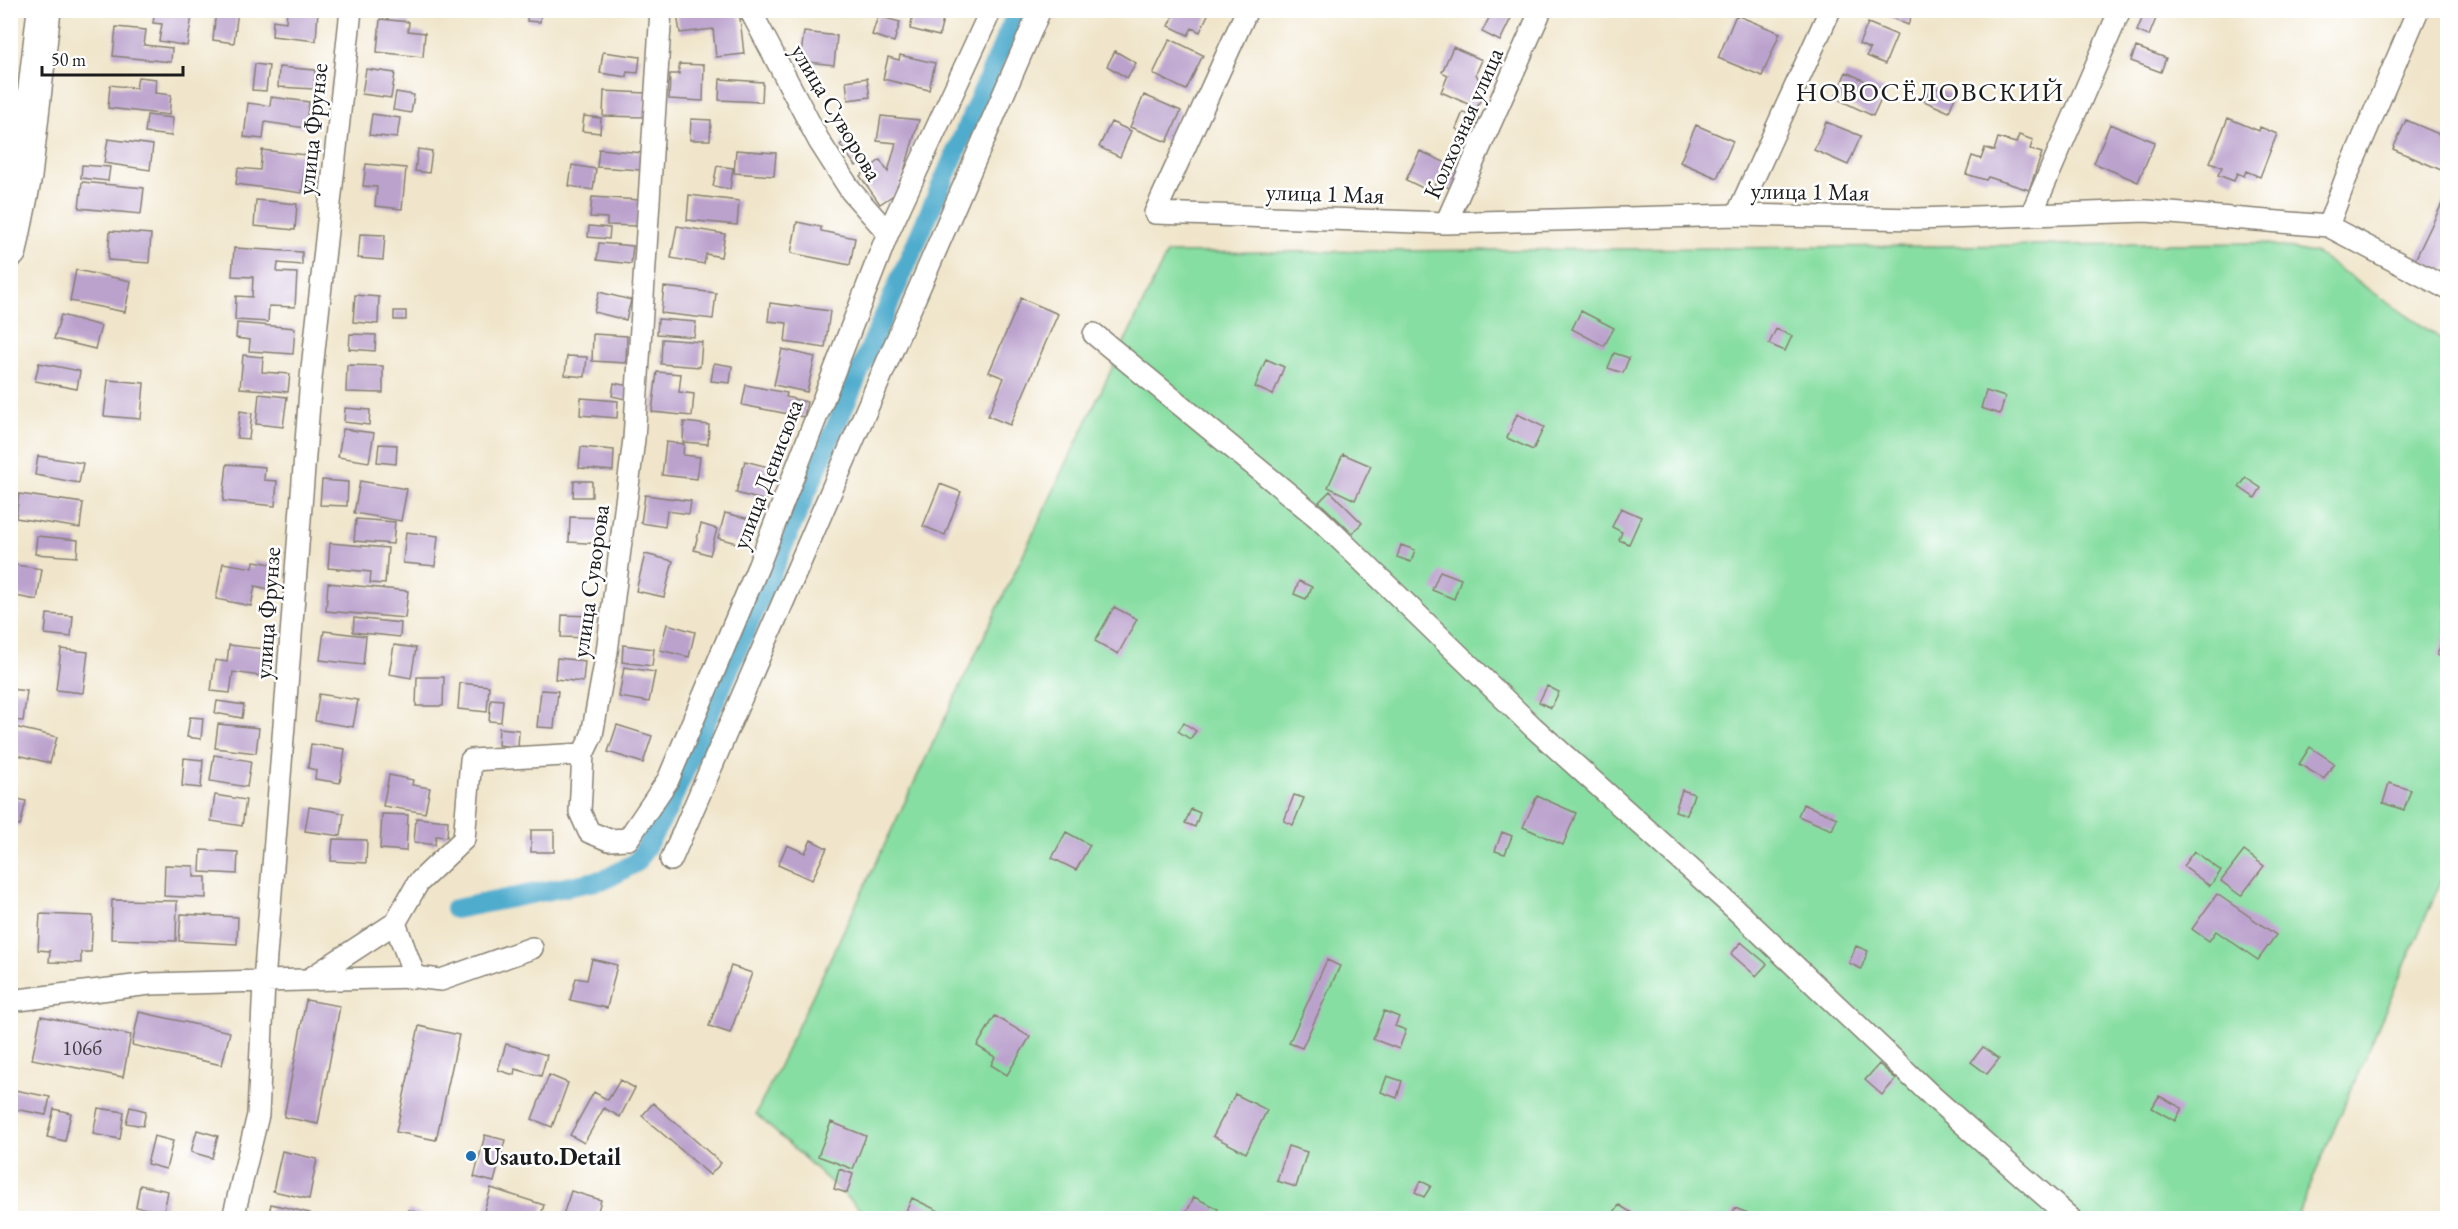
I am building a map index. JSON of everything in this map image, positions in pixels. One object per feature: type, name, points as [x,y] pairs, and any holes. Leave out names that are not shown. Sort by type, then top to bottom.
[{"type":"main road","points":[[10,250],[25,176],[44,10]]},
{"type":"street","name":"улица Фрунзе","points":[[233,1218],[258,1115],[264,982],[311,378],[351,10]]},
{"type":"street","name":"улица Суворова","points":[[583,754],[592,735],[606,652],[634,439],[661,10]]},
{"type":"street","name":"улица Суворова","points":[[750,10],[819,141],[851,191],[888,233]]},
{"type":"street","name":"улица Денисюка","points":[[583,754],[580,812],[589,832],[609,840],[628,839],[668,780],[758,567],[888,233],[991,10]]},
{"type":"street","points":[[671,860],[1040,10]]},
{"type":"street","name":"улица 1 Мая","points":[[1247,10],[1155,213],[1446,223],[1737,215],[1917,219],[2146,211],[2328,226],[2448,289]]},
{"type":"street","name":"Колхозная улица","points":[[1446,223],[1541,10]]},
{"type":"street","points":[[1737,215],[1830,10]]},
{"type":"street","points":[[2031,215],[2120,10]]},
{"type":"street","points":[[2328,226],[2346,178],[2418,10]]},
{"type":"street","points":[[1094,334],[1318,518],[1533,727],[1734,908],[1933,1097],[2070,1218]]},
{"type":"street","points":[[311,978],[395,923],[418,883],[464,839],[471,760],[583,754]]},
{"type":"street","points":[[395,923],[415,977]]},
{"type":"street","points":[[10,1001],[150,984],[264,982],[311,978],[415,977],[441,980],[532,948]]},
{"type":"green space","points":[[2263,243],[2317,254],[2447,343],[2447,867],[2296,1218],[870,1218],[756,1114],[1167,253]]},
{"type":"building","points":[[155,10],[193,10],[187,46],[159,41],[162,24],[153,23]]},
{"type":"building","points":[[216,10],[238,10],[234,43],[213,40]]},
{"type":"building","points":[[287,10],[318,10],[316,41],[272,36],[273,20],[286,22]]},
{"type":"building","points":[[528,10],[541,10],[540,22],[527,21]]},
{"type":"building","points":[[731,10],[740,18],[744,54],[716,57],[713,29],[680,33],[677,14]]},
{"type":"building","points":[[791,10],[809,10],[807,15]]},
{"type":"building","points":[[914,10],[945,11],[939,36],[910,29]]},
{"type":"building","points":[[1166,10],[1210,10],[1200,32],[1192,28],[1188,35],[1169,26],[1173,17],[1165,13]]},
{"type":"building","points":[[1493,10],[1501,10],[1512,16],[1500,41],[1482,32]]},
{"type":"building","points":[[1873,10],[1914,10],[1908,25]]},
{"type":"building","points":[[2145,11],[2157,16],[2149,36],[2137,31]]},
{"type":"building","points":[[1736,15],[1780,33],[1762,76],[1718,58]]},
{"type":"building","points":[[878,16],[900,22],[894,42],[872,35]]},
{"type":"building","points":[[380,19],[409,22],[408,31],[425,33],[423,57],[377,52]]},
{"type":"building","points":[[1868,23],[1897,35],[1885,64],[1867,56],[1870,49],[1859,44]]},
{"type":"building","points":[[116,27],[146,30],[144,45],[172,48],[171,62],[113,56]]},
{"type":"building","points":[[804,32],[837,36],[834,65],[800,61]]},
{"type":"building","points":[[1170,39],[1203,55],[1186,90],[1153,74]]},
{"type":"building","points":[[1453,47],[1482,60],[1476,74],[1481,84],[1486,86],[1477,108],[1441,92],[1448,75],[1442,72]]},
{"type":"building","points":[[2136,47],[2166,58],[2161,72],[2131,61]]},
{"type":"building","points":[[1115,51],[1136,63],[1127,78],[1107,66]]},
{"type":"building","points":[[603,52],[640,57],[638,73],[627,72],[627,77],[600,73]]},
{"type":"building","points":[[900,55],[935,63],[929,90],[883,79],[888,57],[899,60]]},
{"type":"building","points":[[255,64],[269,66],[266,91],[252,90]]},
{"type":"building","points":[[679,64],[704,65],[703,101],[669,99],[670,74],[679,74]]},
{"type":"building","points":[[279,67],[315,70],[314,89],[278,87]]},
{"type":"building","points":[[366,69],[395,73],[391,98],[362,94]]},
{"type":"building","points":[[1846,72],[1885,90],[1873,116],[1835,98]]},
{"type":"building","points":[[138,77],[156,79],[155,93],[171,95],[169,115],[108,108],[110,85],[136,88]]},
{"type":"building","points":[[867,78],[870,97],[848,100],[846,81]]},
{"type":"building","points":[[720,79],[763,82],[762,102],[719,100]]},
{"type":"building","points":[[1931,86],[1955,96],[1949,112],[1924,101]]},
{"type":"building","points":[[604,91],[646,93],[645,117],[603,116]]},
{"type":"building","points":[[396,92],[414,95],[411,113],[393,110]]},
{"type":"building","points":[[1144,95],[1181,111],[1167,142],[1130,127]]},
{"type":"building","points":[[271,97],[309,102],[305,128],[265,122],[263,139],[244,137],[248,103],[270,106]]},
{"type":"building","points":[[1463,112],[1480,120],[1472,137],[1456,129]]},
{"type":"building","points":[[372,114],[400,118],[397,138],[369,135]]},
{"type":"building","points":[[147,115],[173,118],[171,136],[145,133]]},
{"type":"building","points":[[584,116],[601,118],[600,133],[582,131]]},
{"type":"building","points":[[881,116],[919,120],[898,192],[880,204],[860,176],[880,160],[888,172],[896,143],[877,141]]},
{"type":"building","points":[[2228,118],[2259,131],[2260,127],[2277,134],[2260,177],[2246,171],[2244,176],[2237,173],[2234,181],[2218,175],[2222,167],[2210,162]]},
{"type":"building","points":[[691,119],[711,120],[710,140],[690,140]]},
{"type":"building","points":[[2406,120],[2448,138],[2448,173],[2393,149]]},
{"type":"building","points":[[1111,122],[1131,131],[1120,157],[1099,147]]},
{"type":"building","points":[[1826,122],[1861,136],[1848,165],[1814,150]]},
{"type":"building","points":[[2110,124],[2155,142],[2138,182],[2094,163]]},
{"type":"building","points":[[1696,125],[1733,141],[1717,178],[1680,162]]},
{"type":"building","points":[[2019,135],[2033,140],[2030,149],[2042,153],[2029,190],[1988,177],[1986,180],[1966,174],[1972,156],[1981,159],[1985,148],[1994,151],[1998,138],[2016,143]]},
{"type":"building","points":[[849,138],[865,159],[856,166],[840,145]]},
{"type":"building","points":[[108,139],[153,145],[150,170],[104,163]]},
{"type":"building","points":[[418,149],[432,151],[429,173],[415,171]]},
{"type":"building","points":[[599,149],[643,153],[641,170],[597,167]]},
{"type":"building","points":[[262,150],[306,155],[302,193],[236,184],[238,168],[260,170]]},
{"type":"building","points":[[736,150],[776,153],[774,176],[734,173]]},
{"type":"building","points":[[1420,151],[1464,171],[1454,190],[1436,182],[1431,192],[1406,180]]},
{"type":"building","points":[[366,164],[406,168],[402,209],[375,206],[377,187],[363,186]]},
{"type":"building","points":[[82,165],[110,167],[108,181],[81,178]]},
{"type":"building","points":[[572,165],[596,169],[593,190],[569,186]]},
{"type":"building","points":[[717,166],[733,168],[730,189],[713,186]]},
{"type":"building","points":[[82,182],[144,188],[141,214],[79,208]]},
{"type":"building","points":[[2448,191],[2448,263],[2442,275],[2414,262]]},
{"type":"building","points":[[689,195],[739,201],[737,225],[687,220]]},
{"type":"building","points":[[592,197],[640,200],[638,226],[607,225],[607,218],[590,217]]},
{"type":"building","points":[[256,200],[297,204],[295,230],[254,226]]},
{"type":"building","points":[[797,222],[821,227],[821,231],[855,238],[850,265],[791,253]]},
{"type":"building","points":[[589,226],[610,228],[609,239],[588,237]]},
{"type":"building","points":[[677,226],[725,234],[721,257],[706,254],[704,264],[671,258]]},
{"type":"building","points":[[110,231],[151,234],[149,263],[108,260]]},
{"type":"building","points":[[360,234],[385,235],[383,260],[358,258]]},
{"type":"building","points":[[599,243],[633,246],[631,264],[597,260]]},
{"type":"building","points":[[234,248],[302,252],[302,265],[278,263],[277,272],[297,273],[295,307],[269,306],[268,322],[235,320],[236,296],[252,297],[253,277],[232,276]]},
{"type":"building","points":[[76,270],[131,281],[125,312],[70,301]]},
{"type":"building","points":[[664,287],[716,293],[713,319],[661,313]]},
{"type":"building","points":[[599,292],[631,300],[626,320],[594,312]]},
{"type":"building","points":[[355,295],[379,297],[378,324],[353,322]]},
{"type":"building","points":[[1021,298],[1058,314],[1010,425],[988,416],[1004,378],[989,372]]},
{"type":"building","points":[[770,303],[830,311],[825,348],[785,342],[787,323],[768,321]]},
{"type":"building","points":[[394,311],[406,311],[406,320],[394,320]]},
{"type":"building","points":[[1581,311],[1614,328],[1604,346],[1572,329]]},
{"type":"building","points":[[61,315],[101,326],[95,349],[54,339]]},
{"type":"building","points":[[658,319],[696,322],[694,337],[657,334]]},
{"type":"building","points":[[237,323],[295,328],[293,354],[249,351],[250,340],[236,338]]},
{"type":"building","points":[[1776,329],[1792,336],[1785,351],[1769,344]]},
{"type":"building","points":[[350,334],[376,335],[375,351],[349,349]]},
{"type":"building","points":[[593,334],[627,336],[626,363],[592,361]]},
{"type":"building","points":[[662,339],[702,342],[700,367],[661,364]]},
{"type":"building","points":[[782,349],[815,357],[807,392],[774,385]]},
{"type":"building","points":[[1614,353],[1629,358],[1623,373],[1608,368]]},
{"type":"building","points":[[243,355],[263,357],[262,372],[290,374],[288,392],[240,388]]},
{"type":"building","points":[[567,356],[587,357],[585,377],[565,375]]},
{"type":"building","points":[[1266,359],[1284,367],[1273,395],[1255,387]]},
{"type":"building","points":[[39,363],[80,371],[77,389],[35,381]]},
{"type":"building","points":[[714,363],[732,366],[730,383],[711,381]]},
{"type":"building","points":[[347,365],[383,366],[383,393],[346,392]]},
{"type":"building","points":[[657,372],[681,374],[679,392],[694,394],[692,416],[652,412]]},
{"type":"building","points":[[108,380],[144,383],[141,419],[104,416]]},
{"type":"building","points":[[614,383],[633,387],[630,400],[612,396]]},
{"type":"building","points":[[746,385],[787,393],[786,397],[807,402],[804,417],[742,405]]},
{"type":"building","points":[[1986,391],[2005,397],[2000,414],[1981,408]]},
{"type":"building","points":[[259,394],[287,397],[283,427],[256,424]]},
{"type":"building","points":[[581,398],[618,401],[617,418],[580,415]]},
{"type":"building","points":[[345,408],[370,410],[369,425],[344,422]]},
{"type":"building","points":[[240,411],[252,413],[249,439],[237,438]]},
{"type":"building","points":[[1517,414],[1544,427],[1533,450],[1507,438]]},
{"type":"building","points":[[684,422],[709,425],[708,444],[683,442]]},
{"type":"building","points":[[343,429],[374,433],[369,462],[338,457]]},
{"type":"building","points":[[666,442],[684,444],[683,455],[700,457],[697,479],[662,475]]},
{"type":"building","points":[[379,444],[397,445],[396,464],[377,462]]},
{"type":"building","points":[[581,447],[614,450],[613,471],[579,468]]},
{"type":"building","points":[[1343,454],[1371,466],[1355,500],[1328,487]]},
{"type":"building","points":[[38,456],[83,463],[79,483],[35,475]]},
{"type":"building","points":[[745,461],[776,469],[766,501],[736,493]]},
{"type":"building","points":[[227,464],[265,467],[264,480],[277,481],[275,506],[223,501]]},
{"type":"building","points":[[2246,478],[2261,488],[2255,498],[2239,487]]},
{"type":"building","points":[[322,480],[348,482],[347,506],[320,505]]},
{"type":"building","points":[[360,481],[407,489],[401,521],[354,513]]},
{"type":"building","points":[[574,481],[592,481],[592,497],[573,497]]},
{"type":"building","points":[[940,484],[961,492],[945,535],[923,526]]},
{"type":"building","points":[[1330,491],[1362,523],[1352,533],[1319,502]]},
{"type":"building","points":[[19,494],[83,503],[80,528],[16,518]]},
{"type":"building","points":[[645,495],[691,501],[689,514],[667,511],[665,527],[641,523]]},
{"type":"building","points":[[1621,508],[1641,517],[1629,544],[1619,540],[1622,532],[1612,527]]},
{"type":"building","points":[[725,513],[754,520],[747,546],[718,538]]},
{"type":"building","points":[[570,517],[604,518],[603,544],[569,542]]},
{"type":"building","points":[[356,519],[395,522],[393,544],[354,541]]},
{"type":"building","points":[[701,524],[717,529],[710,555],[694,550]]},
{"type":"building","points":[[406,532],[438,536],[435,566],[403,563]]},
{"type":"building","points":[[37,536],[78,540],[77,557],[35,554]]},
{"type":"building","points":[[330,543],[388,548],[385,584],[370,583],[371,572],[328,568]]},
{"type":"building","points":[[1401,545],[1415,550],[1411,562],[1397,557]]},
{"type":"building","points":[[645,554],[673,561],[664,597],[636,591]]},
{"type":"building","points":[[254,561],[277,565],[273,590],[255,586],[251,606],[216,599],[223,563],[253,568]]},
{"type":"building","points":[[10,564],[42,569],[37,600],[10,595]]},
{"type":"building","points":[[1440,571],[1461,579],[1454,599],[1432,590]]},
{"type":"building","points":[[1299,581],[1312,587],[1306,599],[1294,594]]},
{"type":"building","points":[[328,583],[408,591],[405,618],[326,611]]},
{"type":"building","points":[[1114,607],[1137,619],[1118,654],[1095,641]]},
{"type":"building","points":[[47,614],[73,616],[71,637],[45,634]]},
{"type":"building","points":[[562,615],[590,616],[589,638],[561,637]]},
{"type":"building","points":[[354,618],[401,623],[400,637],[353,632]]},
{"type":"building","points":[[667,624],[695,632],[689,657],[660,650]]},
{"type":"building","points":[[324,631],[366,636],[363,665],[320,660]]},
{"type":"building","points":[[2445,633],[2448,634],[2448,659],[2437,655]]},
{"type":"building","points":[[229,645],[264,649],[260,676],[233,672],[230,693],[211,691],[215,660],[227,662]]},
{"type":"building","points":[[394,645],[416,648],[411,678],[389,674]]},
{"type":"building","points":[[623,645],[654,649],[652,666],[622,662]]},
{"type":"building","points":[[61,649],[88,652],[83,693],[56,690]]},
{"type":"building","points":[[557,658],[585,661],[583,682],[555,679]]},
{"type":"building","points":[[624,667],[655,672],[649,702],[619,697]]},
{"type":"building","points":[[417,677],[444,677],[443,706],[416,706]]},
{"type":"building","points":[[460,683],[489,686],[487,712],[458,709]]},
{"type":"building","points":[[1547,686],[1559,692],[1551,708],[1539,702]]},
{"type":"building","points":[[10,689],[27,691],[23,721],[10,720]]},
{"type":"building","points":[[541,690],[558,691],[554,728],[537,727]]},
{"type":"building","points":[[319,694],[358,700],[353,727],[315,721]]},
{"type":"building","points":[[491,699],[503,700],[501,722],[489,721]]},
{"type":"building","points":[[217,701],[244,705],[242,718],[215,713]]},
{"type":"building","points":[[190,717],[203,718],[201,739],[187,737]]},
{"type":"building","points":[[1184,723],[1196,731],[1190,739],[1178,731]]},
{"type":"building","points":[[218,724],[259,728],[256,753],[215,748]]},
{"type":"building","points":[[617,725],[652,736],[643,763],[608,752]]},
{"type":"building","points":[[10,726],[57,737],[50,763],[10,753]]},
{"type":"building","points":[[499,728],[519,730],[518,747],[498,745]]},
{"type":"building","points":[[311,744],[345,749],[340,783],[315,779],[316,770],[308,768]]},
{"type":"building","points":[[2310,747],[2334,763],[2324,779],[2299,764]]},
{"type":"building","points":[[214,755],[251,761],[247,787],[210,781]]},
{"type":"building","points":[[184,758],[203,760],[201,788],[182,786]]},
{"type":"building","points":[[389,775],[413,780],[412,785],[430,788],[425,813],[383,806]]},
{"type":"building","points":[[2389,783],[2411,790],[2404,810],[2383,803]]},
{"type":"building","points":[[1682,790],[1694,794],[1687,815],[1675,811]]},
{"type":"building","points":[[215,795],[246,800],[242,826],[211,821]]},
{"type":"building","points":[[1294,795],[1304,798],[1293,825],[1284,821]]},
{"type":"building","points":[[1537,796],[1576,813],[1563,845],[1523,827]]},
{"type":"building","points":[[10,797],[26,801],[20,826],[10,824]]},
{"type":"building","points":[[1803,804],[1837,818],[1832,830],[1798,816]]},
{"type":"building","points":[[309,807],[344,813],[341,836],[305,831]]},
{"type":"building","points":[[1191,809],[1200,813],[1195,827],[1185,823]]},
{"type":"building","points":[[382,814],[408,815],[406,851],[380,849]]},
{"type":"building","points":[[416,818],[448,821],[447,837],[436,836],[435,845],[414,842]]},
{"type":"building","points":[[531,830],[554,830],[554,852],[531,852]]},
{"type":"building","points":[[1066,832],[1090,845],[1076,870],[1052,858]]},
{"type":"building","points":[[1502,832],[1512,836],[1505,854],[1495,851]]},
{"type":"building","points":[[333,839],[367,840],[366,863],[331,861]]},
{"type":"building","points":[[811,840],[827,848],[812,880],[778,865],[787,845],[805,853]]},
{"type":"building","points":[[201,850],[238,852],[237,874],[200,872]]},
{"type":"building","points":[[2194,851],[2221,871],[2210,886],[2183,866]]},
{"type":"building","points":[[2244,851],[2264,866],[2241,896],[2221,881]]},
{"type":"building","points":[[165,865],[194,866],[194,877],[206,877],[206,898],[164,896]]},
{"type":"building","points":[[2217,894],[2276,935],[2258,960],[2216,931],[2209,941],[2192,929]]},
{"type":"building","points":[[112,900],[177,901],[176,941],[111,939]]},
{"type":"building","points":[[40,914],[93,916],[91,952],[81,952],[81,963],[49,962],[50,951],[38,950]]},
{"type":"building","points":[[181,914],[238,917],[237,944],[179,941]]},
{"type":"building","points":[[1741,942],[1767,964],[1756,976],[1731,954]]},
{"type":"building","points":[[1856,946],[1868,951],[1861,969],[1849,963]]},
{"type":"building","points":[[592,959],[617,965],[607,1008],[570,1000],[576,978],[587,980]]},
{"type":"building","points":[[1327,960],[1340,966],[1302,1048],[1289,1043]]},
{"type":"building","points":[[731,966],[752,973],[730,1033],[709,1026]]},
{"type":"building","points":[[306,1000],[340,1006],[318,1124],[284,1117]]},
{"type":"building","points":[[1384,1011],[1399,1017],[1395,1026],[1406,1030],[1399,1049],[1373,1039]]},
{"type":"building","points":[[139,1012],[230,1032],[222,1065],[132,1045]]},
{"type":"building","points":[[41,1016],[131,1035],[123,1077],[32,1059]]},
{"type":"building","points":[[995,1016],[1030,1037],[1007,1075],[991,1065],[995,1057],[977,1046]]},
{"type":"building","points":[[419,1026],[459,1035],[436,1140],[396,1132]]},
{"type":"building","points":[[506,1044],[547,1055],[541,1076],[515,1069],[514,1075],[498,1070]]},
{"type":"building","points":[[1983,1047],[1999,1059],[1987,1074],[1971,1062]]},
{"type":"building","points":[[1879,1064],[1896,1079],[1882,1095],[1865,1080]]},
{"type":"building","points":[[549,1075],[568,1083],[552,1127],[532,1119]]},
{"type":"building","points":[[1387,1076],[1402,1081],[1397,1098],[1381,1092]]},
{"type":"building","points":[[620,1080],[635,1088],[620,1117],[604,1108],[584,1143],[570,1135],[594,1092],[608,1100]]},
{"type":"building","points":[[10,1089],[50,1097],[46,1115],[10,1108]]},
{"type":"building","points":[[1235,1094],[1267,1110],[1246,1153],[1213,1136]]},
{"type":"building","points":[[2159,1096],[2182,1108],[2175,1121],[2152,1108]]},
{"type":"building","points":[[653,1103],[721,1163],[710,1175],[642,1116]]},
{"type":"building","points":[[130,1107],[146,1111],[143,1126],[126,1123]]},
{"type":"building","points":[[98,1108],[124,1112],[120,1139],[93,1134]]},
{"type":"building","points":[[54,1109],[71,1113],[65,1141],[47,1137]]},
{"type":"building","points":[[831,1122],[866,1136],[853,1169],[818,1156]]},
{"type":"building","points":[[197,1130],[218,1136],[212,1158],[191,1152]]},
{"type":"building","points":[[485,1135],[505,1140],[494,1182],[474,1177]]},
{"type":"building","points":[[154,1136],[173,1141],[166,1169],[147,1164]]},
{"type":"building","points":[[1288,1146],[1307,1152],[1296,1187],[1277,1181]]},
{"type":"building","points":[[282,1151],[317,1159],[309,1199],[273,1191]]},
{"type":"building","points":[[839,1169],[853,1174],[847,1193],[834,1189]]},
{"type":"building","points":[[1421,1181],[1431,1186],[1424,1197],[1415,1192]]},
{"type":"building","points":[[140,1185],[168,1191],[164,1212],[136,1207]]},
{"type":"building","points":[[491,1188],[544,1205],[540,1218],[498,1218],[483,1214]]},
{"type":"building","points":[[571,1191],[601,1200],[596,1218],[562,1218]]},
{"type":"building","points":[[1194,1197],[1218,1209],[1213,1218],[1184,1218]]},
{"type":"building","points":[[912,1198],[943,1213],[940,1218],[903,1218]]},
{"type":"building","points":[[271,1204],[310,1213],[309,1218],[268,1218]]},
{"type":"building","points":[[1619,1205],[1632,1213],[1629,1218],[1610,1218]]},
{"type":"building","points":[[1735,1208],[1755,1216],[1754,1218],[1730,1218]]},
{"type":"building","points":[[409,1210],[432,1218],[406,1218]]},
{"type":"waterway","points":[[455,909],[606,879],[637,862],[668,809],[1018,10]]},
{"type":"place","name":"Usauto.Detail","points":[[471,1156]]},
{"type":"district","name":"НОВОСЁЛОВСКИЙ","points":[[1930,91]]}]
